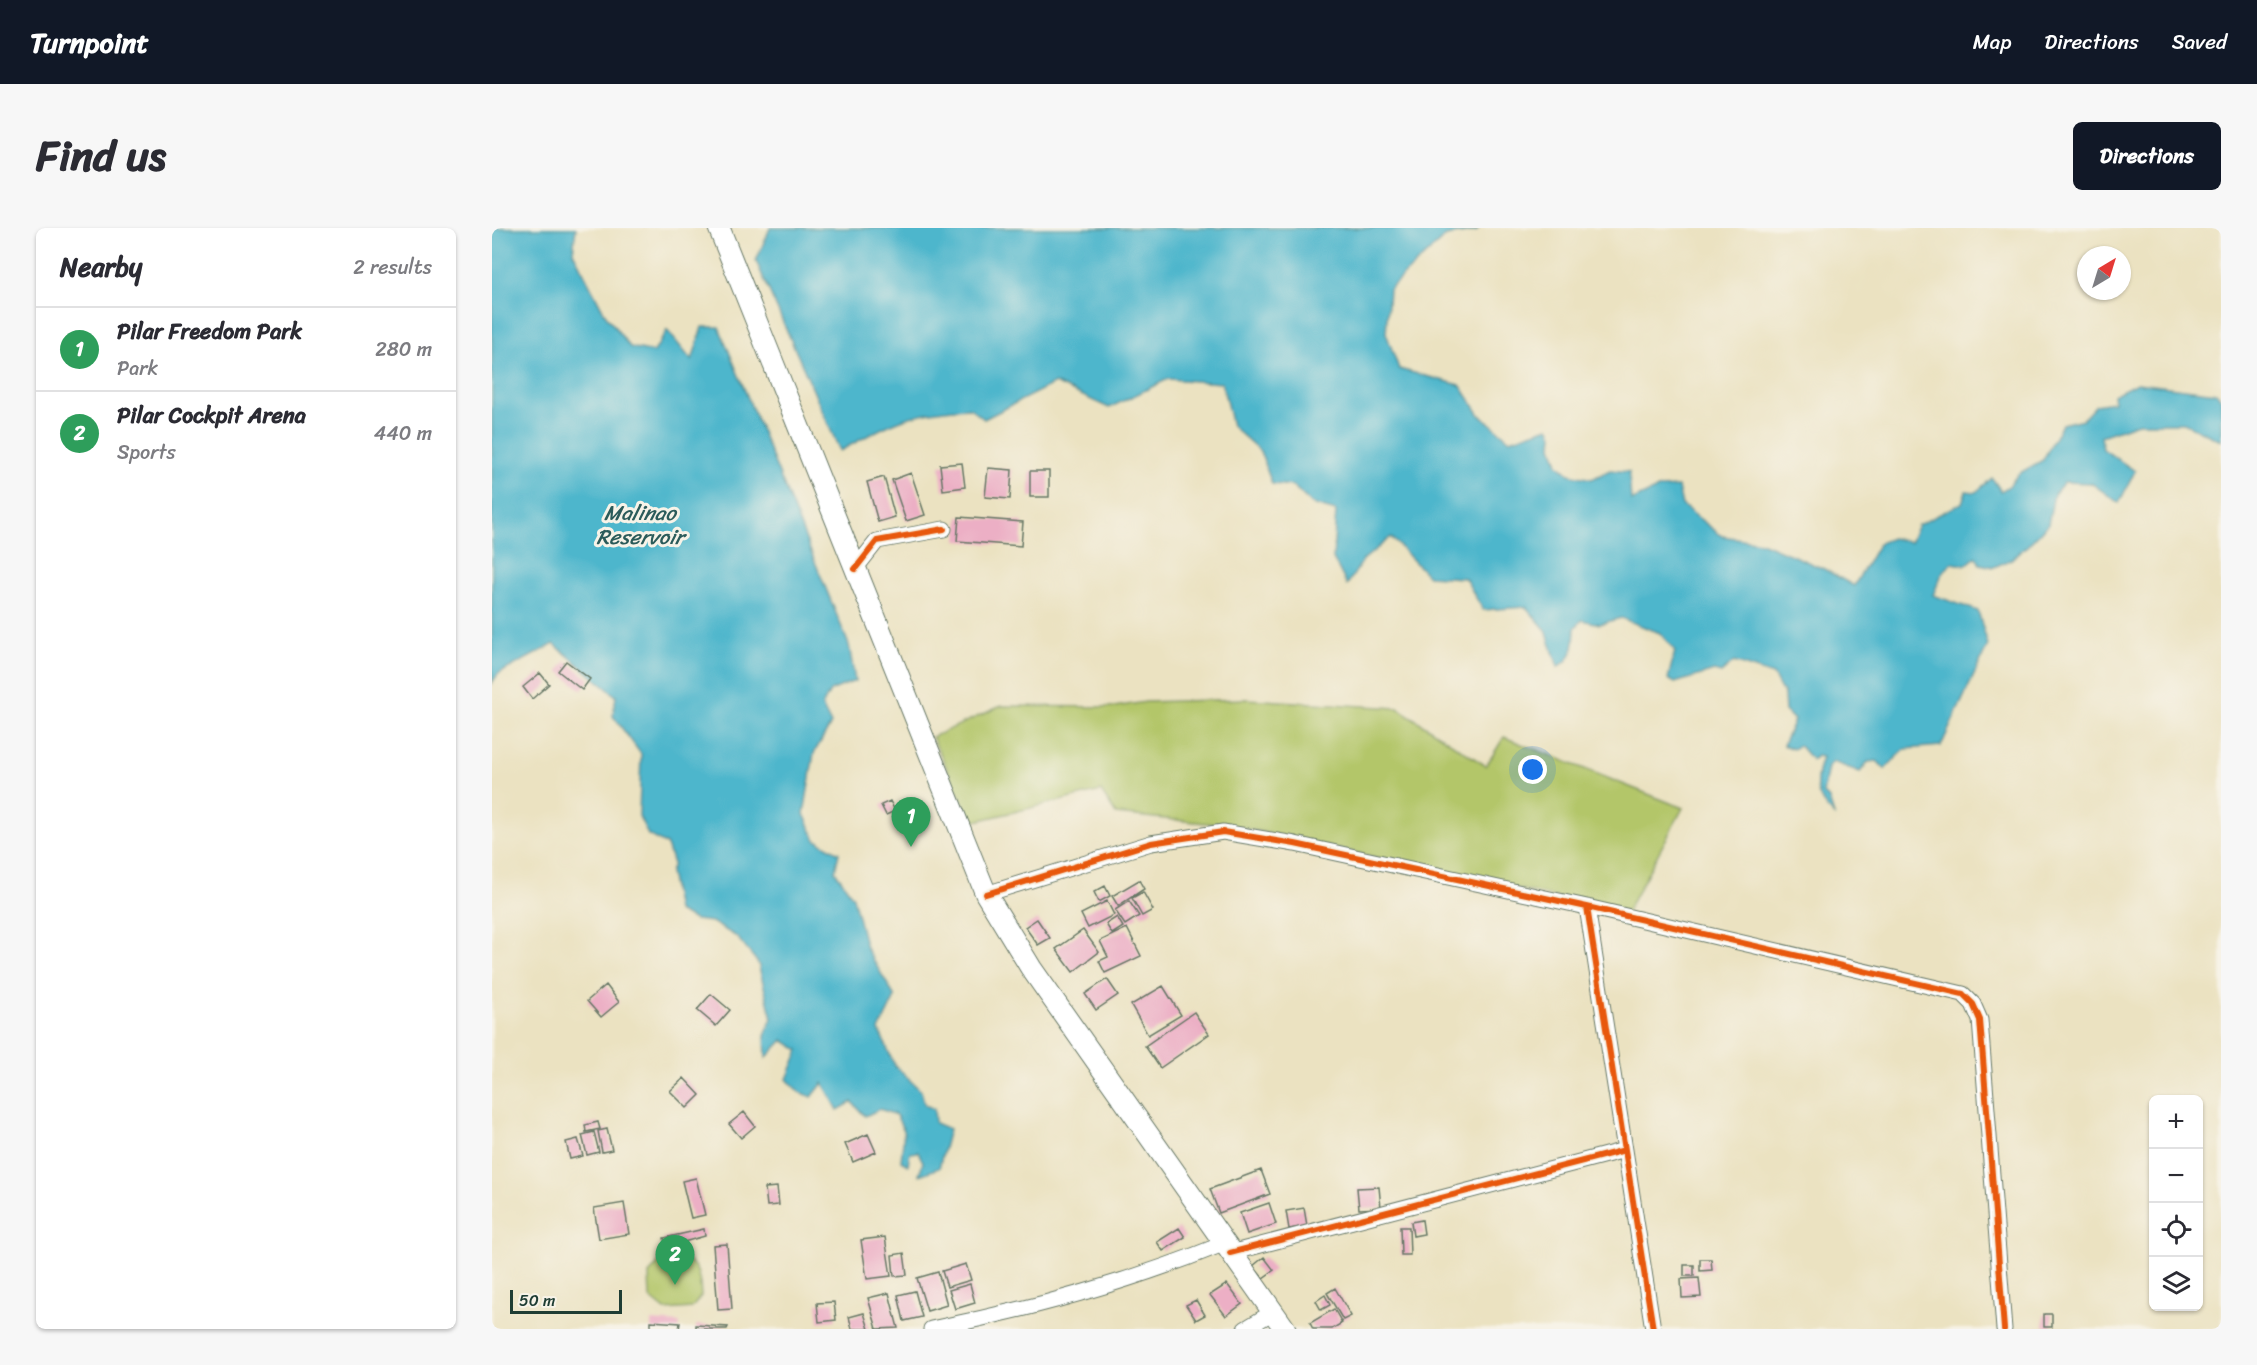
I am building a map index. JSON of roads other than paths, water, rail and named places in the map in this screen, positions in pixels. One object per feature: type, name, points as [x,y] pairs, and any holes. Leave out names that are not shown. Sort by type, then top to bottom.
[{"type":"main road","points":[[719,228],[986,894],[1031,968],[1279,1321]]},
{"type":"street","points":[[855,569],[877,541],[944,529]]},
{"type":"street","points":[[986,894],[1150,843],[1223,832],[1295,843],[1587,907],[1963,994],[1973,1005],[1980,1020],[2004,1329]]},
{"type":"street","points":[[1587,907],[1653,1329]]},
{"type":"street","points":[[931,1329],[975,1320],[1227,1248],[1625,1150]]},
{"type":"street","points":[[1245,1329],[1279,1321]]},
{"type":"water","name":"Malinao Reservoir","points":[[492,228],[576,228],[573,252],[605,314],[630,347],[654,352],[667,330],[692,361],[702,327],[719,327],[849,645],[855,681],[830,691],[822,706],[831,724],[814,753],[804,814],[816,840],[839,853],[835,871],[853,897],[866,948],[895,997],[879,1030],[895,1066],[921,1091],[925,1105],[934,1109],[935,1123],[949,1129],[939,1168],[919,1175],[923,1162],[918,1152],[910,1153],[908,1165],[901,1161],[904,1131],[896,1115],[880,1109],[865,1116],[852,1102],[838,1110],[823,1083],[812,1097],[799,1092],[787,1079],[799,1050],[783,1040],[766,1058],[765,1036],[772,1018],[758,963],[737,937],[712,922],[695,920],[677,911],[670,872],[673,864],[667,845],[648,835],[639,816],[641,754],[613,716],[616,696],[554,644],[498,674],[492,683]]},
{"type":"water","points":[[770,228],[1478,228],[1477,231],[1446,236],[1389,289],[1386,333],[1399,369],[1460,385],[1480,415],[1510,440],[1549,427],[1553,434],[1552,446],[1558,464],[1569,474],[1592,479],[1610,470],[1629,472],[1631,501],[1659,488],[1678,487],[1682,505],[1722,536],[1761,542],[1824,569],[1854,586],[1879,543],[1892,538],[1910,542],[1918,525],[1962,503],[1966,491],[1976,492],[1992,478],[2001,491],[2010,485],[2018,474],[2043,460],[2062,424],[2083,419],[2096,405],[2114,402],[2113,395],[2137,383],[2216,393],[2221,399],[2221,441],[2184,423],[2138,423],[2101,436],[2103,449],[2135,471],[2119,503],[2091,483],[2064,482],[2054,494],[2048,524],[2010,560],[1994,567],[1980,564],[1976,557],[1966,565],[1951,563],[1941,576],[1933,595],[1978,611],[1988,645],[1941,746],[1905,749],[1885,769],[1877,761],[1868,762],[1860,772],[1833,762],[1828,767],[1823,793],[1829,799],[1834,815],[1822,801],[1817,788],[1822,757],[1817,756],[1812,760],[1799,745],[1793,749],[1783,745],[1794,720],[1785,711],[1784,695],[1773,675],[1734,662],[1721,673],[1714,671],[1675,683],[1668,679],[1675,651],[1660,633],[1621,618],[1600,624],[1582,620],[1575,628],[1571,655],[1558,667],[1546,630],[1526,607],[1483,610],[1465,578],[1428,576],[1391,537],[1363,560],[1347,585],[1333,558],[1336,511],[1312,504],[1293,486],[1272,484],[1260,451],[1232,426],[1222,383],[1168,379],[1109,408],[1055,383],[984,419],[970,408],[917,415],[873,433],[840,451],[756,261]]},
{"type":"place","name":"Pilar Freedom Park","points":[[911,847]]},
{"type":"place","name":"Pilar Cockpit Arena","points":[[675,1285]]}]
